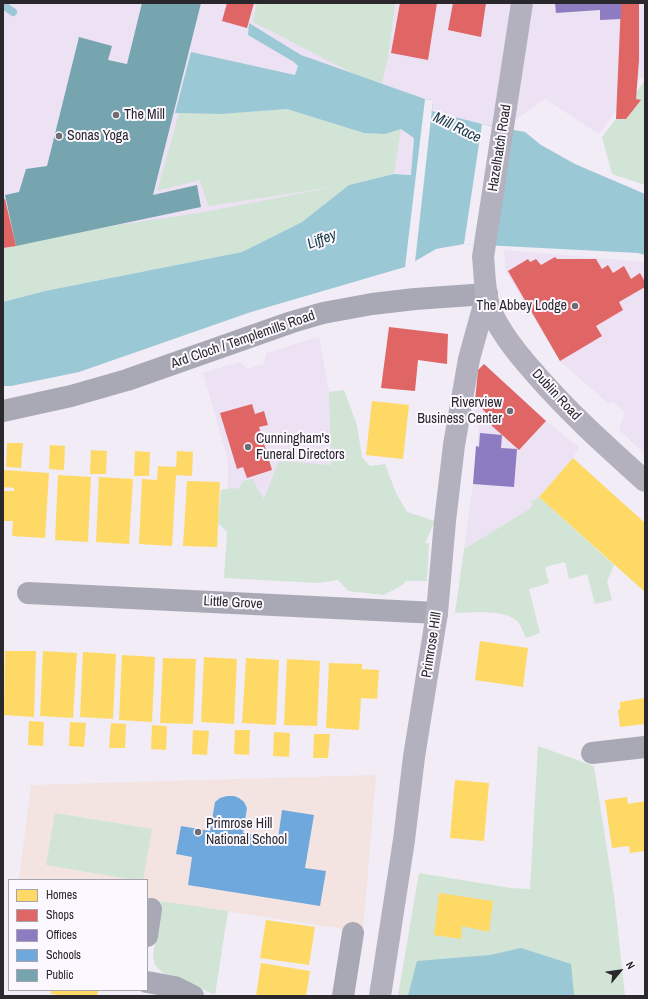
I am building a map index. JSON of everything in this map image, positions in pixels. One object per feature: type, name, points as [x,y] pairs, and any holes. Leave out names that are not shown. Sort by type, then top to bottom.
[{"type":"main road","name":"Hazelhatch Road","points":[[487,294],[484,257],[522,3]]},
{"type":"main road","name":"Dublin Road","points":[[487,294],[491,309],[500,329],[516,351],[578,420],[645,481]]},
{"type":"main road","name":"Primrose Hill","points":[[380,996],[404,840],[414,757],[437,613],[445,521],[454,445],[469,359],[487,294]]},
{"type":"street","name":"Ard Cloch / Templemills Road","points":[[3,411],[71,396],[127,380],[292,322],[322,313],[372,304],[415,299],[487,294]]},
{"type":"street","name":"Little Grove","points":[[28,593],[437,613]]},
{"type":"street","points":[[592,753],[645,747]]},
{"type":"street","points":[[148,930],[151,910]]},
{"type":"street","points":[[343,996],[353,933]]},
{"type":"street","points":[[148,982],[175,986],[193,996]]},
{"type":"shaded area","points":[[3,3],[645,3],[645,78],[640,78],[599,134],[545,99],[503,129],[432,111],[412,174],[394,174],[207,214],[106,227],[16,246],[3,252]]},
{"type":"shaded area","points":[[504,250],[645,262],[645,454],[619,430],[625,412],[613,401],[609,404],[560,361],[506,272]]},
{"type":"shaded area","points":[[319,337],[329,392],[331,481],[227,532],[228,461],[203,373],[240,362],[247,369],[264,364],[266,353]]},
{"type":"shaded area","points":[[484,364],[546,421],[579,447],[573,458],[539,497],[530,502],[533,505],[528,510],[464,549],[479,427],[475,420],[478,370]]},
{"type":"shaded area","name":"Primrose Hill National School","points":[[376,775],[363,932],[148,899],[148,879],[19,879],[31,785]]},
{"type":"green space","points":[[257,3],[395,4],[388,57],[382,83],[360,77],[253,22]]},
{"type":"green space","points":[[643,83],[645,83],[645,185],[612,174],[602,137]]},
{"type":"green space","points":[[287,109],[364,133],[385,134],[401,129],[394,174],[349,185],[302,222],[242,252],[45,291],[3,302],[3,248],[106,227],[204,212],[334,187],[208,206],[200,180],[157,191],[179,113],[221,114]]},
{"type":"green space","points":[[344,390],[357,425],[362,457],[370,466],[385,464],[396,493],[407,512],[435,521],[425,543],[429,543],[427,581],[405,581],[404,584],[384,595],[348,591],[338,580],[319,583],[224,578],[227,532],[218,523],[221,490],[232,488],[239,489],[243,481],[253,479],[264,499],[279,461],[331,465],[329,392]]},
{"type":"green space","points":[[539,497],[614,565],[607,581],[612,600],[595,604],[587,574],[569,579],[565,562],[545,567],[549,583],[529,589],[540,633],[526,638],[517,621],[511,617],[496,613],[455,613],[464,549],[528,510],[533,505],[530,502]]},
{"type":"green space","points":[[538,746],[594,766],[614,895],[625,996],[398,996],[419,873],[510,888],[530,889]]},
{"type":"green space","points":[[55,813],[152,829],[143,879],[129,879],[46,865]]},
{"type":"green space","points":[[161,901],[228,911],[215,995],[176,976],[163,973],[155,965],[153,956]]},
{"type":"water","name":"Liffey","points":[[249,23],[301,55],[425,99],[433,100],[432,111],[482,124],[525,132],[541,145],[575,164],[645,194],[645,255],[638,253],[464,244],[436,249],[405,267],[251,312],[79,372],[11,386],[3,386],[3,302],[45,291],[242,252],[302,222],[349,185],[394,174],[411,175],[414,138],[401,129],[385,134],[364,133],[287,109],[221,114],[175,113],[191,52],[295,75],[298,66],[294,62],[248,35]]},
{"type":"water","points":[[521,948],[571,964],[574,996],[408,996],[417,961],[490,955]]},
{"type":"pier","points":[[425,99],[433,100],[415,262],[405,267]]},
{"type":"pier","points":[[482,124],[503,129],[494,246],[464,244]]},
{"type":"building: Homes","points":[[372,401],[409,405],[403,459],[366,455]]},
{"type":"building: Homes","points":[[7,443],[23,443],[21,468],[6,467]]},
{"type":"building: Homes","points":[[50,445],[65,446],[64,470],[49,469]]},
{"type":"building: Homes","points":[[91,450],[107,451],[106,474],[90,474]]},
{"type":"building: Homes","points":[[135,451],[150,452],[149,476],[134,476]]},
{"type":"building: Homes","points":[[177,451],[193,452],[192,476],[176,475],[172,546],[139,544],[142,479],[157,480],[158,466],[176,467]]},
{"type":"building: Homes","points":[[573,458],[645,523],[645,592],[539,497]]},
{"type":"building: Homes","points":[[4,470],[49,473],[45,538],[12,536],[13,521],[3,521],[3,491],[14,491],[14,488],[3,487]]},
{"type":"building: Homes","points":[[58,475],[91,477],[88,542],[55,540]]},
{"type":"building: Homes","points":[[99,477],[133,479],[129,544],[96,542]]},
{"type":"building: Homes","points":[[187,481],[220,482],[217,547],[183,546]]},
{"type":"building: Homes","points":[[480,641],[528,648],[523,687],[475,680]]},
{"type":"building: Homes","points":[[5,651],[36,651],[34,717],[4,715]]},
{"type":"building: Homes","points":[[43,651],[77,653],[73,718],[40,716]]},
{"type":"building: Homes","points":[[83,652],[116,654],[113,719],[80,717]]},
{"type":"building: Homes","points":[[122,655],[155,657],[152,722],[119,720]]},
{"type":"building: Homes","points":[[204,657],[237,659],[234,724],[201,722]]},
{"type":"building: Homes","points":[[163,658],[196,659],[193,724],[160,723]]},
{"type":"building: Homes","points":[[246,658],[279,660],[276,725],[242,723]]},
{"type":"building: Homes","points":[[287,659],[320,661],[317,726],[284,725]]},
{"type":"building: Homes","points":[[329,663],[362,664],[362,669],[379,670],[377,699],[361,698],[359,730],[326,728]]},
{"type":"building: Homes","points":[[645,698],[645,724],[620,727],[618,710],[620,709],[620,702]]},
{"type":"building: Homes","points":[[29,721],[44,722],[43,746],[28,745]]},
{"type":"building: Homes","points":[[70,722],[86,723],[84,747],[69,746]]},
{"type":"building: Homes","points":[[111,723],[126,724],[125,748],[109,748]]},
{"type":"building: Homes","points":[[152,725],[167,726],[166,750],[151,749]]},
{"type":"building: Homes","points":[[193,730],[209,731],[207,755],[192,754]]},
{"type":"building: Homes","points":[[235,730],[250,730],[249,755],[234,754]]},
{"type":"building: Homes","points":[[274,732],[290,733],[289,757],[273,756]]},
{"type":"building: Homes","points":[[314,734],[330,734],[328,758],[313,758]]},
{"type":"building: Homes","points":[[455,780],[489,783],[484,841],[450,838]]},
{"type":"building: Homes","points":[[627,797],[628,804],[645,801],[645,851],[630,853],[629,846],[612,848],[605,800]]},
{"type":"building: Homes","points":[[439,893],[493,901],[489,932],[462,926],[461,939],[434,935]]},
{"type":"building: Homes","points":[[266,920],[315,927],[309,965],[260,958]]},
{"type":"building: Homes","points":[[261,963],[310,971],[306,996],[256,996]]},
{"type":"building: Homes","points":[[51,991],[98,991],[97,996],[67,996],[51,994]]},
{"type":"building: Shops","points":[[227,3],[254,3],[247,28],[222,21]]},
{"type":"building: Shops","points":[[400,3],[437,3],[428,60],[391,53]]},
{"type":"building: Shops","points":[[453,3],[486,3],[481,37],[448,30]]},
{"type":"building: Shops","points":[[621,3],[639,3],[639,60],[636,99],[641,100],[626,119],[616,119]]},
{"type":"building: Shops","points":[[3,199],[5,199],[16,246],[3,248]]},
{"type":"building: Shops","name":"The Abbey Lodge","points":[[555,257],[557,259],[596,259],[602,269],[608,265],[613,273],[624,266],[631,279],[640,273],[645,282],[645,287],[619,302],[623,310],[596,326],[602,336],[560,361],[508,271],[528,259],[530,262],[536,259],[541,265]]},
{"type":"building: Shops","points":[[389,327],[448,334],[447,364],[418,360],[415,391],[381,388]]},
{"type":"building: Shops","name":"Riverview Business Center","points":[[484,364],[546,421],[519,450],[492,426],[490,417],[475,401],[478,370]]},
{"type":"building: Shops","name":"Cunningham's Funeral Directors","points":[[252,404],[255,414],[264,411],[268,425],[259,427],[272,470],[247,478],[243,467],[237,469],[220,413]]},
{"type":"building: Offices","points":[[555,3],[621,3],[621,19],[600,20],[600,10],[556,13]]},
{"type":"building: Offices","points":[[480,433],[502,435],[501,448],[517,449],[514,487],[473,484],[476,446],[479,447]]},
{"type":"building: Schools","points":[[227,796],[239,798],[244,802],[247,808],[243,833],[278,839],[282,810],[314,815],[305,868],[326,871],[320,906],[188,885],[192,857],[176,854],[181,826],[210,831],[215,802],[220,798]]},
{"type":"building: Public","name":"The Mill","points":[[142,3],[201,3],[153,195],[197,185],[201,207],[16,246],[5,195],[19,192],[26,169],[47,166],[79,37],[112,46],[108,60],[127,64]]},
{"type":"waterway","name":"Mill Race","points":[[3,5],[13,12]]},
{"type":"place","name":"The Mill","points":[[116,115]]},
{"type":"place","name":"Sonas Yoga","points":[[59,136]]},
{"type":"place","name":"The Abbey Lodge","points":[[575,306]]},
{"type":"place","name":"Riverview Business Center","points":[[510,411]]},
{"type":"place","name":"Cunningham's Funeral Directors","points":[[248,447]]},
{"type":"place","name":"Primrose Hill National School","points":[[198,832]]}]
